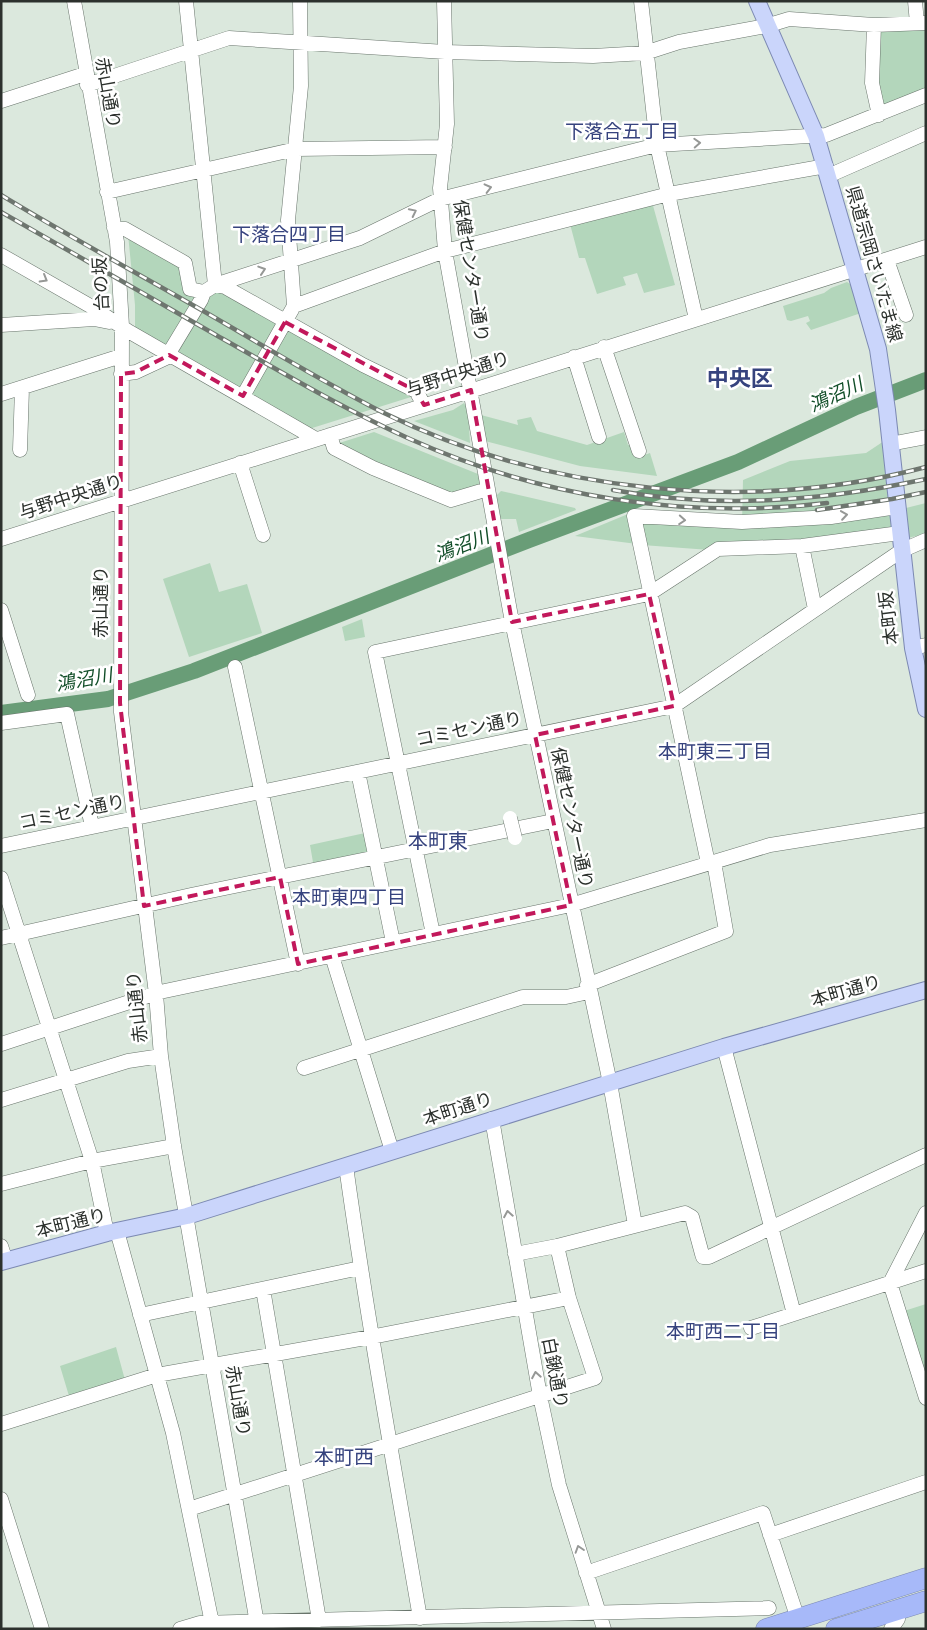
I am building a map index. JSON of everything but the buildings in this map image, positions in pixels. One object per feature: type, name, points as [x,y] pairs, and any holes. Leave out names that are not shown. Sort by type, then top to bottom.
[{"type":"highway","points":[[766,1629],[926,1578]]},
{"type":"highway","points":[[794,1619],[926,1588]]},
{"type":"highway","points":[[836,1629],[926,1601]]},
{"type":"highway","points":[[866,1629],[894,1624],[926,1611]]},
{"type":"main road","name":"県道宗岡さいたま線","points":[[756,1],[816,136],[878,349],[887,410],[902,551]]},
{"type":"main road","name":"本町坂","points":[[902,551],[919,647],[926,709]]},
{"type":"main road","name":"本町通り","points":[[3,1256],[187,1216],[724,1047],[926,990]]},
{"type":"street","points":[[121,374],[136,372],[169,355],[210,289],[202,170],[186,1]]},
{"type":"street","points":[[243,396],[294,306],[293,260],[288,220],[296,149],[302,44],[300,1]]},
{"type":"street","name":"保健センター通り","points":[[444,1],[447,124],[440,199],[445,251],[500,561],[588,988],[610,1083],[635,1225]]},
{"type":"street","points":[[641,1],[645,52],[657,145],[696,319]]},
{"type":"street","points":[[1,101],[191,51],[229,38],[445,52],[594,56],[645,52],[679,42],[766,26],[788,19],[874,25],[922,23],[915,1]]},
{"type":"street","name":"赤山通り","points":[[76,2],[86,79],[108,192]]},
{"type":"street","points":[[874,25],[872,84],[879,115]]},
{"type":"street","points":[[114,228],[125,229],[185,263],[190,289],[197,293],[360,238],[440,199],[657,145],[826,135],[926,95]]},
{"type":"street","points":[[294,306],[445,251],[669,194],[827,171],[926,133]]},
{"type":"street","points":[[108,192],[296,149],[445,146]]},
{"type":"street","name":"台の坂","points":[[108,192],[114,228],[122,326],[121,374]]},
{"type":"street","name":"与野中央通り","points":[[1,540],[120,500],[926,247]]},
{"type":"street","points":[[1,255],[169,355],[316,439]]},
{"type":"street","points":[[887,260],[906,314]]},
{"type":"street","points":[[210,289],[225,287],[363,365],[416,391],[424,405]]},
{"type":"street","points":[[1,324],[94,319],[122,326]]},
{"type":"street","points":[[604,347],[639,451]]},
{"type":"street","points":[[1,394],[122,356]]},
{"type":"street","points":[[574,357],[599,437]]},
{"type":"street","name":"赤山通り","points":[[121,374],[120,703],[174,1146],[258,1625]]},
{"type":"street","points":[[20,450],[22,388]]},
{"type":"street","points":[[330,435],[334,448],[380,471],[451,500],[488,489]]},
{"type":"street","points":[[890,444],[926,437]]},
{"type":"street","points":[[240,463],[263,535]]},
{"type":"street","points":[[304,1068],[523,997],[566,997],[726,931],[649,594],[634,516],[742,522],[831,517],[897,507]]},
{"type":"street","points":[[433,934],[375,652],[649,594],[718,549],[802,546],[900,532]]},
{"type":"street","name":"コミセン通り","points":[[1,846],[674,706],[814,609],[902,551],[926,540]]},
{"type":"street","points":[[802,546],[814,609]]},
{"type":"street","points":[[1,610],[28,695]]},
{"type":"street","points":[[234,667],[298,964]]},
{"type":"street","points":[[1,723],[66,714],[92,826]]},
{"type":"street","points":[[358,772],[393,942]]},
{"type":"street","points":[[510,818],[515,838]]},
{"type":"street","points":[[1,1044],[156,994],[571,905],[770,845],[926,820]]},
{"type":"street","points":[[1,938],[280,877],[553,821]]},
{"type":"street","points":[[1,878],[92,1161],[157,1375],[189,1509],[212,1623]]},
{"type":"street","points":[[332,956],[392,1151]]},
{"type":"street","points":[[724,1047],[794,1314]]},
{"type":"street","points":[[1,1100],[128,1061],[162,1056]]},
{"type":"street","name":"白鍬通り","points":[[492,1119],[540,1396],[559,1485],[604,1629]]},
{"type":"street","points":[[1,1184],[92,1161],[174,1146]]},
{"type":"street","points":[[515,1254],[557,1246],[685,1213],[690,1214],[702,1254],[706,1258],[926,1155]]},
{"type":"street","points":[[346,1166],[371,1337],[426,1621]]},
{"type":"street","points":[[926,1213],[890,1282],[926,1398]]},
{"type":"street","points":[[189,1509],[595,1378],[569,1298],[557,1246]]},
{"type":"street","points":[[140,1316],[360,1268]]},
{"type":"street","points":[[752,1328],[926,1271]]},
{"type":"street","points":[[263,1289],[319,1620]]},
{"type":"street","points":[[1,1424],[157,1375],[371,1337],[569,1298]]},
{"type":"street","points":[[770,1535],[926,1482]]},
{"type":"street","points":[[1,1499],[42,1629]]},
{"type":"street","points":[[586,1573],[763,1514],[794,1619]]},
{"type":"street","points":[[180,1629],[200,1623],[258,1625],[319,1620],[373,1624],[598,1612],[769,1608]]},
{"type":"highlighted area","points":[[285,322],[416,391],[424,405],[471,390],[512,622],[649,594],[674,706],[535,735],[571,905],[298,964],[280,877],[144,906],[120,703],[121,374],[136,372],[169,355],[243,396]]},
{"type":"green space","points":[[926,27],[926,91],[883,108],[875,83],[877,28]]},
{"type":"green space","points":[[652,202],[675,285],[644,293],[637,273],[623,277],[626,285],[597,294],[585,258],[579,258],[570,224]]},
{"type":"green space","points":[[128,234],[179,263],[188,293],[219,289],[411,394],[411,397],[309,429],[135,330],[135,305]]},
{"type":"green space","points":[[847,282],[853,286],[861,313],[811,330],[806,323],[810,321],[808,316],[791,321],[787,320],[783,306],[824,293]]},
{"type":"green space","points":[[464,403],[468,410],[470,443],[414,421],[453,410]]},
{"type":"green space","points":[[481,415],[518,425],[517,420],[531,417],[537,431],[587,445],[624,432],[628,445],[635,444],[639,457],[650,453],[657,476],[580,466],[485,441]]},
{"type":"green space","points":[[374,432],[478,474],[481,488],[452,497],[336,444]]},
{"type":"green space","points":[[884,441],[892,531],[710,550],[642,545],[641,519],[742,525],[743,480],[790,461],[866,453]]},
{"type":"green space","points":[[501,491],[575,508],[576,510],[519,532],[516,519],[500,519],[495,497]]},
{"type":"green space","points":[[926,503],[926,534],[907,538],[902,509]]},
{"type":"green space","points":[[628,514],[637,544],[575,536]]},
{"type":"green space","points":[[210,563],[219,592],[247,584],[262,633],[189,657],[163,579]]},
{"type":"green space","points":[[362,619],[365,637],[345,641],[342,627]]},
{"type":"green space","points":[[365,833],[372,853],[314,868],[310,845]]},
{"type":"green space","points":[[926,1304],[926,1381],[904,1311]]},
{"type":"green space","points":[[116,1347],[125,1380],[69,1396],[60,1366]]},
{"type":"waterway","name":"鴻沼川","points":[[1,713],[108,699],[194,671],[529,540],[738,462],[856,407],[926,380]]},
{"type":"railway","points":[[1,195],[361,401],[447,440],[512,462],[581,478],[650,488],[720,492],[790,490],[859,481],[926,467]]},
{"type":"railway","points":[[1,212],[336,402],[410,439],[459,459],[510,476],[562,489],[614,499],[668,506],[774,508],[827,503]]},
{"type":"railway","points":[[613,490],[691,499],[730,501],[770,500],[849,493],[926,479]]},
{"type":"railway","points":[[817,510],[926,492]]},
{"type":"district","name":"下落合五丁目","points":[[622,132]]},
{"type":"district","name":"下落合四丁目","points":[[289,235]]},
{"type":"district","name":"中央区","points":[[740,378]]},
{"type":"district","name":"本町東三丁目","points":[[715,752]]},
{"type":"district","name":"本町東","points":[[438,841]]},
{"type":"district","name":"本町東四丁目","points":[[349,898]]},
{"type":"district","name":"本町西二丁目","points":[[723,1332]]},
{"type":"district","name":"本町西","points":[[344,1457]]}]
